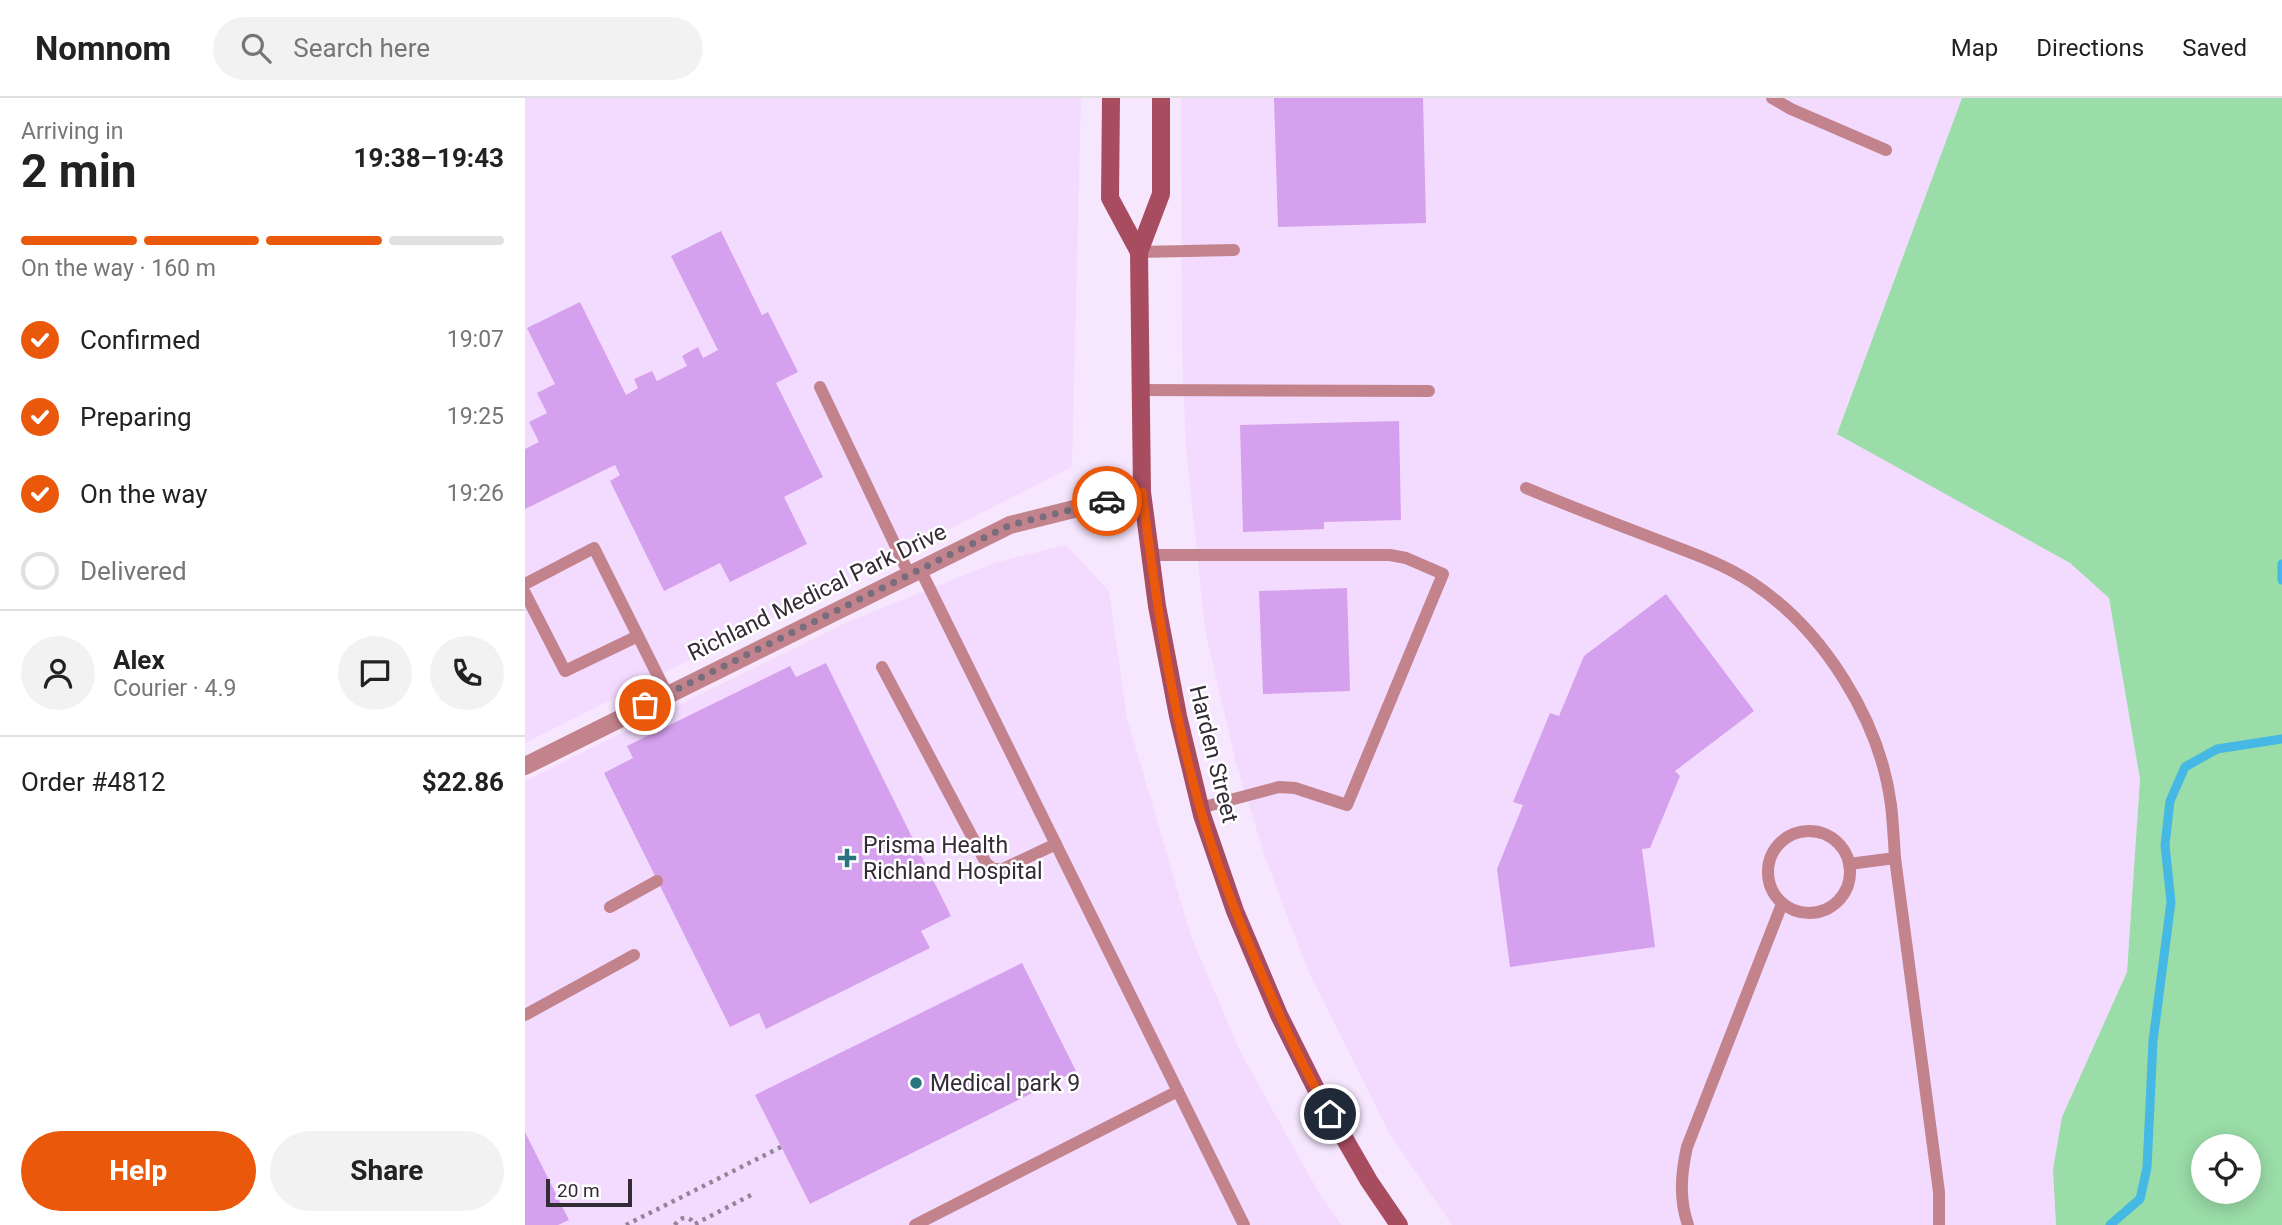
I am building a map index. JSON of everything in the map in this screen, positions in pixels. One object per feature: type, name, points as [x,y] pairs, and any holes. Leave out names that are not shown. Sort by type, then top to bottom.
[{"type":"main road","name":"Harden Street","points":[[1111,98],[1110,198],[1139,252]]},
{"type":"main road","name":"Harden Street","points":[[1161,98],[1161,194],[1139,252],[1139,390],[1142,492],[1175,704],[1200,808],[1235,911],[1279,1015],[1317,1091],[1369,1181],[1399,1225]]},
{"type":"street","name":"Richland Medical Park Drive","points":[[525,766],[1010,525],[1142,492]]},
{"type":"lane","points":[[1772,98],[1791,109],[1886,150]]},
{"type":"lane","points":[[1139,252],[1234,250]]},
{"type":"lane","points":[[820,387],[1056,844],[1244,1225]]},
{"type":"lane","points":[[1139,390],[1429,391]]},
{"type":"lane","points":[[1526,488],[1727,568],[1751,582],[1799,622],[1842,675],[1875,745],[1891,804],[1895,858],[1939,1192],[1939,1225]]},
{"type":"lane","points":[[525,583],[594,548],[667,694]]},
{"type":"lane","points":[[1150,555],[1389,555],[1406,558],[1443,573],[1347,805],[1295,788],[1279,788],[1200,808]]},
{"type":"lane","points":[[525,593],[565,671],[638,636]]},
{"type":"lane","points":[[882,667],[986,863],[993,869],[1003,869],[1056,844]]},
{"type":"lane","points":[[1794,833],[1822,833],[1835,840],[1844,851],[1849,864],[1847,889],[1830,908],[1818,913],[1793,911],[1782,904],[1773,893],[1768,880],[1768,865],[1777,846],[1794,833]]},
{"type":"lane","points":[[1849,864],[1895,858]]},
{"type":"lane","points":[[610,907],[657,881]]},
{"type":"lane","points":[[1688,1225],[1681,1198],[1682,1170],[1687,1147],[1782,904]]},
{"type":"lane","points":[[525,1014],[634,955]]},
{"type":"lane","points":[[915,1225],[1178,1091]]},
{"type":"path","points":[[625,1225],[781,1147]]},
{"type":"path","points":[[675,1225],[678,1220],[684,1218],[691,1219],[695,1225],[753,1194]]},
{"type":"shaded area","points":[[525,98],[1081,98],[1072,467],[525,743]]},
{"type":"shaded area","points":[[1181,98],[1962,98],[1837,433],[2070,563],[2109,598],[2140,779],[2127,972],[2062,1117],[2053,1169],[2056,1225],[1452,1225],[1389,1133],[1307,968],[1265,857],[1236,763],[1205,631],[1186,447],[1182,350]]},
{"type":"shaded area","name":"Prisma Health Richland Hospital","points":[[1066,545],[1109,591],[1127,718],[1191,936],[1240,1051],[1319,1193],[1342,1225],[525,1225],[525,781],[843,624],[994,563]]},
{"type":"green space","points":[[1962,98],[2282,98],[2282,1225],[2056,1225],[2053,1169],[2062,1117],[2127,972],[2140,779],[2109,598],[2070,563],[1837,434]]},
{"type":"building","points":[[1274,98],[1423,98],[1426,223],[1278,227]]},
{"type":"building","points":[[721,231],[762,315],[768,312],[798,372],[776,383],[823,477],[784,497],[807,544],[730,582],[720,563],[664,591],[610,481],[620,475],[615,465],[525,509],[525,449],[539,442],[529,422],[547,413],[537,393],[555,384],[527,328],[580,302],[626,395],[638,388],[634,379],[652,371],[657,381],[687,366],[682,356],[698,347],[703,358],[718,350],[671,256]]},
{"type":"building","points":[[1399,421],[1401,520],[1324,522],[1324,529],[1243,532],[1240,425]]},
{"type":"building","points":[[1347,588],[1350,691],[1263,694],[1259,591]]},
{"type":"building","points":[[1666,594],[1754,711],[1675,771],[1680,776],[1650,848],[1642,849],[1655,947],[1510,967],[1497,869],[1523,805],[1513,802],[1550,713],[1559,716],[1584,656]]},
{"type":"building","points":[[826,663],[951,916],[921,931],[930,948],[766,1029],[759,1013],[730,1027],[604,773],[633,758],[627,746],[790,666],[796,677]]},
{"type":"building","name":"Medical park 9","points":[[1022,963],[1076,1071],[810,1204],[755,1095]]},
{"type":"building","points":[[525,1132],[569,1220],[558,1225],[525,1225]]},
{"type":"waterway","points":[[2282,564],[2282,580]]},
{"type":"waterway","points":[[2110,1225],[2140,1199],[2147,1168],[2153,1041],[2171,902],[2165,845],[2170,801],[2185,767],[2217,749],[2282,739]]},
{"type":"way so far","points":[[645,705],[1010,525],[1107,501]]},
{"type":"place","name":"Prisma Health Richland Hospital","points":[[847,858]]},
{"type":"place","name":"Medical park 9","points":[[916,1083]]},
{"type":"route","points":[[1107,501],[1142,492],[1157,606],[1178,716],[1202,815],[1235,911],[1279,1015],[1330,1114]]}]
